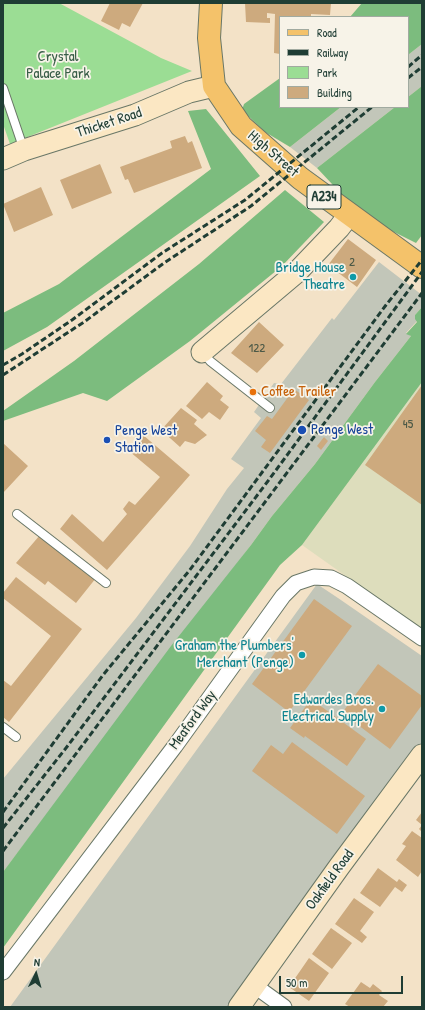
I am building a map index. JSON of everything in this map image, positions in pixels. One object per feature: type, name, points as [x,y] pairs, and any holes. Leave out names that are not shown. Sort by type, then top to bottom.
[{"type":"main road","name":"A234","points":[[211,3],[209,38],[214,86]]},
{"type":"main road","name":"High Street","points":[[214,86],[241,126],[300,178],[422,267]]},
{"type":"street","name":"Thicket Road","points":[[3,158],[135,115],[189,92],[214,86]]},
{"type":"street","points":[[202,352],[297,272],[339,228],[349,215]]},
{"type":"street","name":"Meaford Way","points":[[3,972],[175,746],[283,596],[296,583],[314,577],[330,578],[347,586],[422,638]]},
{"type":"street","name":"Oakfield Road","points":[[239,1007],[339,867],[422,755]]},
{"type":"street","points":[[255,986],[284,1007]]},
{"type":"lane","points":[[3,89],[24,150]]},
{"type":"lane","points":[[202,352],[210,361],[270,408]]},
{"type":"lane","points":[[17,514],[106,583]]},
{"type":"lane","points":[[3,727],[16,737]]},
{"type":"shaded area","points":[[422,44],[422,86],[409,96],[409,54]]},
{"type":"shaded area","points":[[340,108],[394,108],[317,168],[290,147]]},
{"type":"shaded area","points":[[379,262],[422,295],[422,307],[415,315],[417,321],[406,333],[411,336],[315,464],[272,516],[3,872],[3,779],[136,618],[190,546],[227,489],[244,468],[231,459],[261,418],[254,412],[274,383],[281,384],[332,318],[334,320]]},
{"type":"shaded area","points":[[422,382],[422,630],[302,545]]},
{"type":"shaded area","points":[[317,584],[422,656],[422,744],[229,1007],[10,1007]]},
{"type":"green space","name":"Crystal Palace Park","points":[[3,3],[59,3],[161,58],[192,71],[10,144],[3,124]]},
{"type":"green space","points":[[362,3],[422,3],[422,44],[409,54],[409,16],[351,16]]},
{"type":"green space","points":[[279,79],[279,108],[340,108],[290,147],[265,132],[240,108],[243,107],[244,104]]},
{"type":"green space","points":[[422,86],[422,235],[416,243],[362,216],[317,168],[394,108],[409,108],[409,96]]},
{"type":"green space","points":[[206,109],[260,176],[47,327],[3,351],[3,313],[59,284],[211,169],[188,111]]},
{"type":"green space","points":[[285,190],[324,222],[282,266],[190,341],[107,401],[83,393],[3,421],[3,411],[74,361],[199,264]]},
{"type":"green space","points":[[422,307],[422,382],[302,545],[280,565],[3,948],[3,872],[171,646],[251,545],[272,516],[315,464],[411,336],[406,334],[417,322],[415,315]]},
{"type":"building","points":[[110,3],[143,3],[130,27],[122,23],[119,30],[101,21]]},
{"type":"building","points":[[245,3],[331,3],[330,15],[311,14],[311,16],[279,16],[279,54],[274,53],[275,14],[267,13],[267,18],[270,18],[270,23],[246,22]]},
{"type":"building","points":[[185,136],[188,143],[192,141],[202,168],[134,193],[128,179],[125,180],[120,167],[172,148],[170,141]]},
{"type":"building","points":[[100,164],[112,193],[72,209],[60,180]]},
{"type":"building","points":[[41,187],[53,215],[14,232],[3,204]]},
{"type":"building","points":[[348,239],[376,260],[357,287],[328,265]]},
{"type":"building","points":[[259,322],[284,345],[257,373],[231,353]]},
{"type":"building","points":[[207,382],[223,396],[220,400],[229,407],[220,420],[209,412],[202,419],[186,406]]},
{"type":"building","points":[[422,385],[422,505],[365,465]]},
{"type":"building","points":[[294,389],[309,400],[270,453],[261,447],[266,440],[255,431],[267,416],[272,419]]},
{"type":"building","points":[[181,408],[197,420],[194,424],[207,435],[195,444],[185,441],[180,447],[161,430]]},
{"type":"building","points":[[143,435],[190,475],[107,570],[60,529],[72,514],[103,542],[127,514],[123,509],[129,501],[135,505],[160,477],[129,451]]},
{"type":"building","points":[[324,437],[328,441],[321,450],[317,446]]},
{"type":"building","points":[[3,443],[28,466],[3,493]]},
{"type":"building","points":[[40,535],[96,578],[76,603],[48,581],[45,585],[16,563]]},
{"type":"building","points":[[16,577],[82,629],[9,722],[3,717],[3,680],[11,686],[51,636],[3,598],[3,593]]},
{"type":"building","name":"Graham the Plumbers' Merchant (Penge)","points":[[314,599],[352,626],[289,712],[252,684]]},
{"type":"building","name":"Edwardes Bros. Electrical Supply","points":[[378,664],[422,696],[422,705],[390,749],[342,713]]},
{"type":"building","points":[[311,699],[366,739],[347,766],[305,736],[304,738],[290,728]]},
{"type":"building","points":[[292,742],[365,796],[337,834],[252,771],[271,745],[283,754]]},
{"type":"building","points":[[422,812],[422,825],[416,820]]},
{"type":"building","points":[[422,825],[422,832],[419,829]]},
{"type":"building","points":[[412,831],[422,838],[422,871],[418,877],[396,860],[406,846],[402,844]]},
{"type":"building","points":[[378,868],[397,882],[399,879],[407,885],[402,892],[395,887],[380,907],[360,893]]},
{"type":"building","points":[[354,898],[374,912],[360,931],[367,937],[362,943],[335,924]]},
{"type":"building","points":[[331,928],[352,943],[332,969],[312,954]]},
{"type":"building","points":[[309,958],[329,973],[309,1001],[289,987]]},
{"type":"building","points":[[361,982],[370,988],[373,984],[382,991],[379,995],[388,1001],[383,1007],[350,1007],[345,1004]]},
{"type":"railway","points":[[409,66],[422,55]]},
{"type":"railway","points":[[409,77],[422,67]]},
{"type":"railway","points":[[3,365],[72,320],[162,253],[245,200],[358,108]]},
{"type":"railway","points":[[3,375],[84,322],[164,263],[251,206],[371,108]]},
{"type":"railway","points":[[3,812],[103,675],[189,571],[386,305],[422,260]]},
{"type":"railway","points":[[3,828],[66,748],[268,481],[422,272]]},
{"type":"railway","points":[[3,851],[422,293]]},
{"type":"place","name":"Bridge House Theatre","points":[[353,277]]},
{"type":"place","name":"Coffee Trailer","points":[[253,392]]},
{"type":"place","name":"Penge West","points":[[302,430]]},
{"type":"place","name":"Penge West Station","points":[[107,440]]},
{"type":"place","name":"Graham the Plumbers' Merchant (Penge)","points":[[302,655]]},
{"type":"place","name":"Edwardes Bros. Electrical Supply","points":[[382,709]]}]
